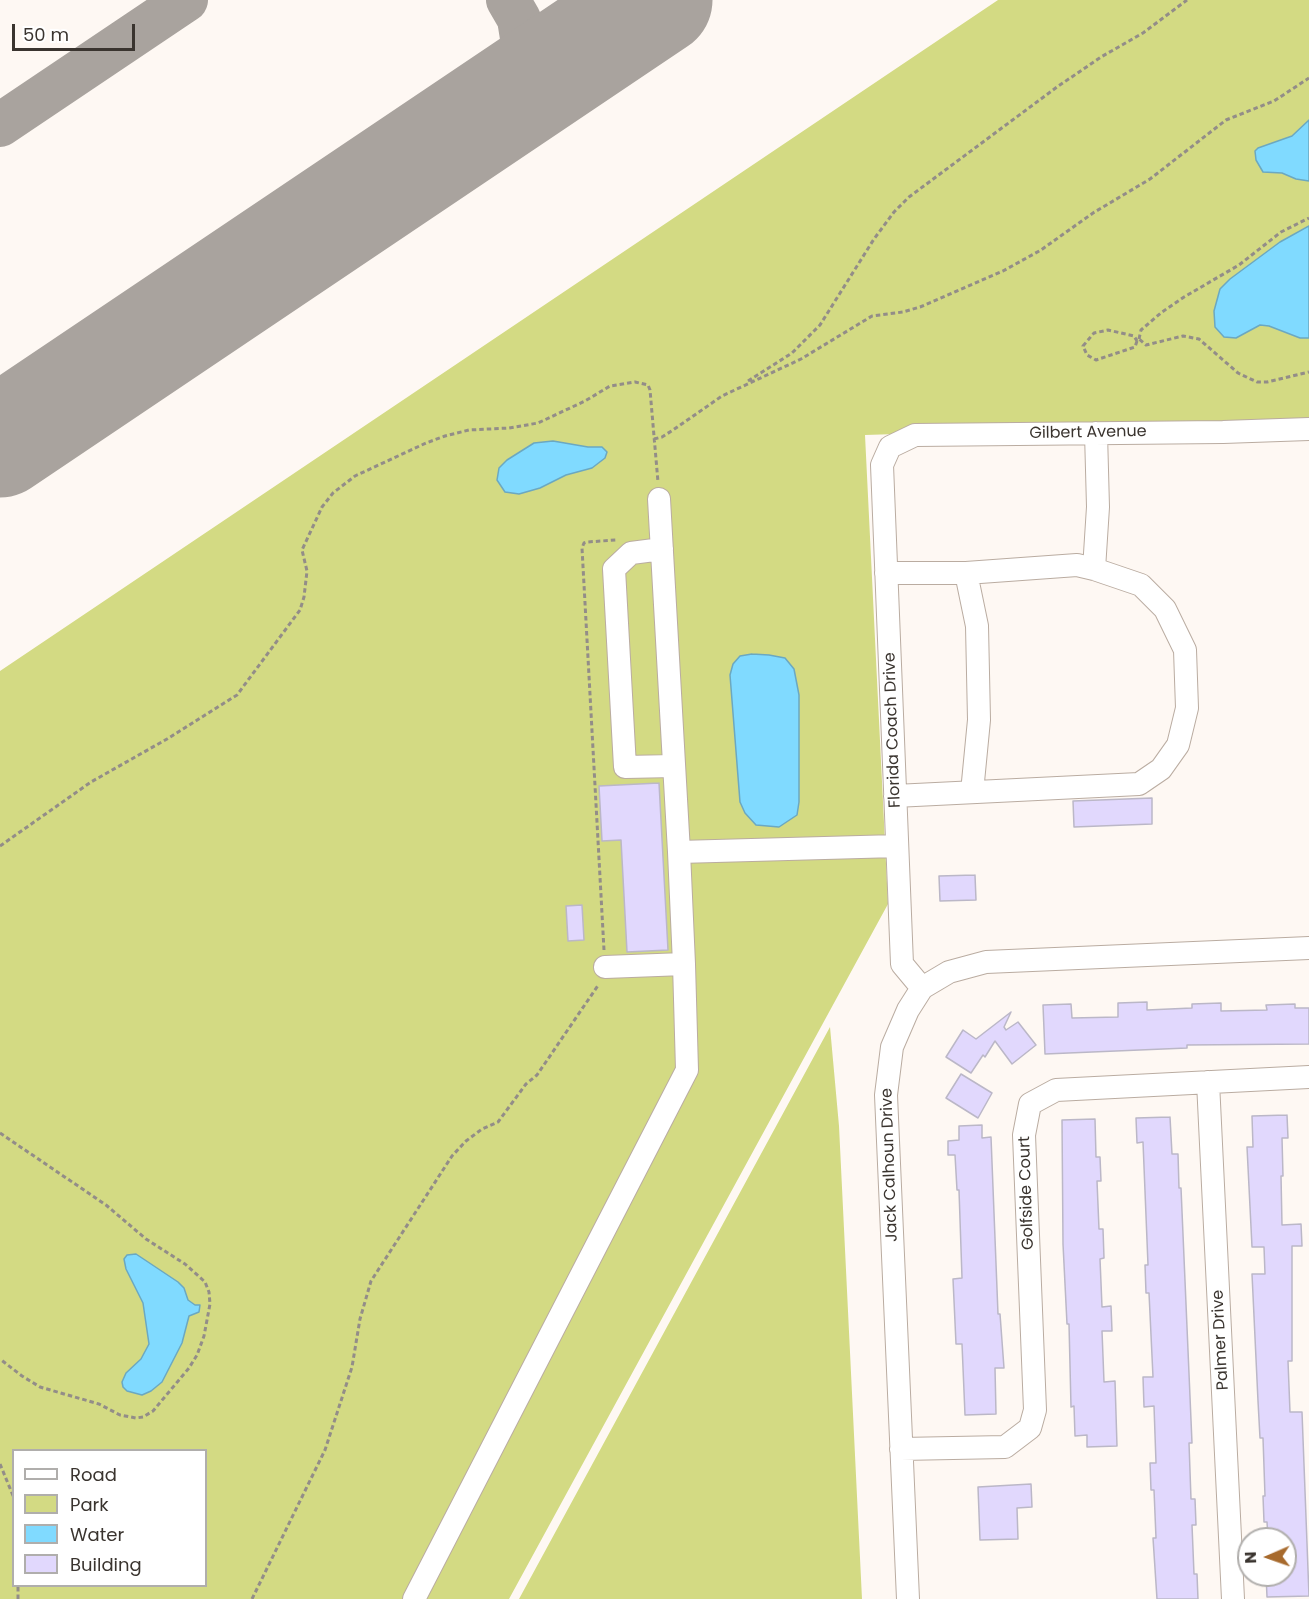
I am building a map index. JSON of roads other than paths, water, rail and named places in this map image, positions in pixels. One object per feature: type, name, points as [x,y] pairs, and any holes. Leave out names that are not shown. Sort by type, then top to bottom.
[{"type":"street","name":"Gilbert Avenue","points":[[882,465],[890,447],[915,435],[1309,429]]},
{"type":"street","points":[[1094,569],[1098,507],[1096,433]]},
{"type":"street","name":"Florida Coach Drive","points":[[882,465],[902,964],[922,988]]},
{"type":"street","points":[[414,1599],[687,1070],[679,852],[659,499]]},
{"type":"street","points":[[662,549],[631,553],[614,569],[614,581],[625,767],[674,766]]},
{"type":"street","points":[[886,573],[966,573],[1077,565],[1094,569],[1141,585],[1165,609],[1185,650],[1186,708],[1178,745],[1161,769],[1139,784],[895,796]]},
{"type":"street","points":[[966,573],[977,626],[979,720],[972,792]]},
{"type":"street","points":[[679,852],[897,846]]},
{"type":"street","name":"Jack Calhoun Drive","points":[[908,1599],[885,1095],[892,1047],[908,1010],[922,988],[949,972],[986,962],[1309,948]]},
{"type":"street","points":[[603,974],[684,964]]},
{"type":"street","name":"Golfside Court","points":[[901,1449],[1005,1447],[1030,1428],[1035,1410],[1024,1135],[1030,1104],[1056,1090],[1309,1077]]},
{"type":"street","name":"Palmer Drive","points":[[1208,1082],[1233,1599]]},
{"type":"water","points":[[1309,120],[1309,181],[1282,173],[1263,172],[1256,160],[1255,151],[1292,136]]},
{"type":"water","points":[[1309,226],[1309,338],[1300,338],[1269,326],[1260,325],[1236,338],[1224,337],[1215,327],[1214,311],[1220,289],[1280,242]]},
{"type":"water","points":[[553,441],[602,447],[607,452],[605,458],[592,468],[566,475],[540,488],[519,494],[505,492],[497,480],[499,468],[507,460],[534,443]]},
{"type":"water","points":[[752,654],[785,658],[794,669],[799,695],[799,802],[797,815],[779,827],[756,825],[745,813],[740,802],[730,675],[733,664],[740,656]]},
{"type":"water","points":[[136,1254],[178,1282],[184,1288],[188,1300],[195,1305],[200,1305],[199,1312],[189,1316],[182,1343],[162,1382],[142,1395],[127,1391],[122,1382],[126,1373],[141,1359],[149,1344],[143,1303],[126,1269],[124,1259],[127,1255]]}]
